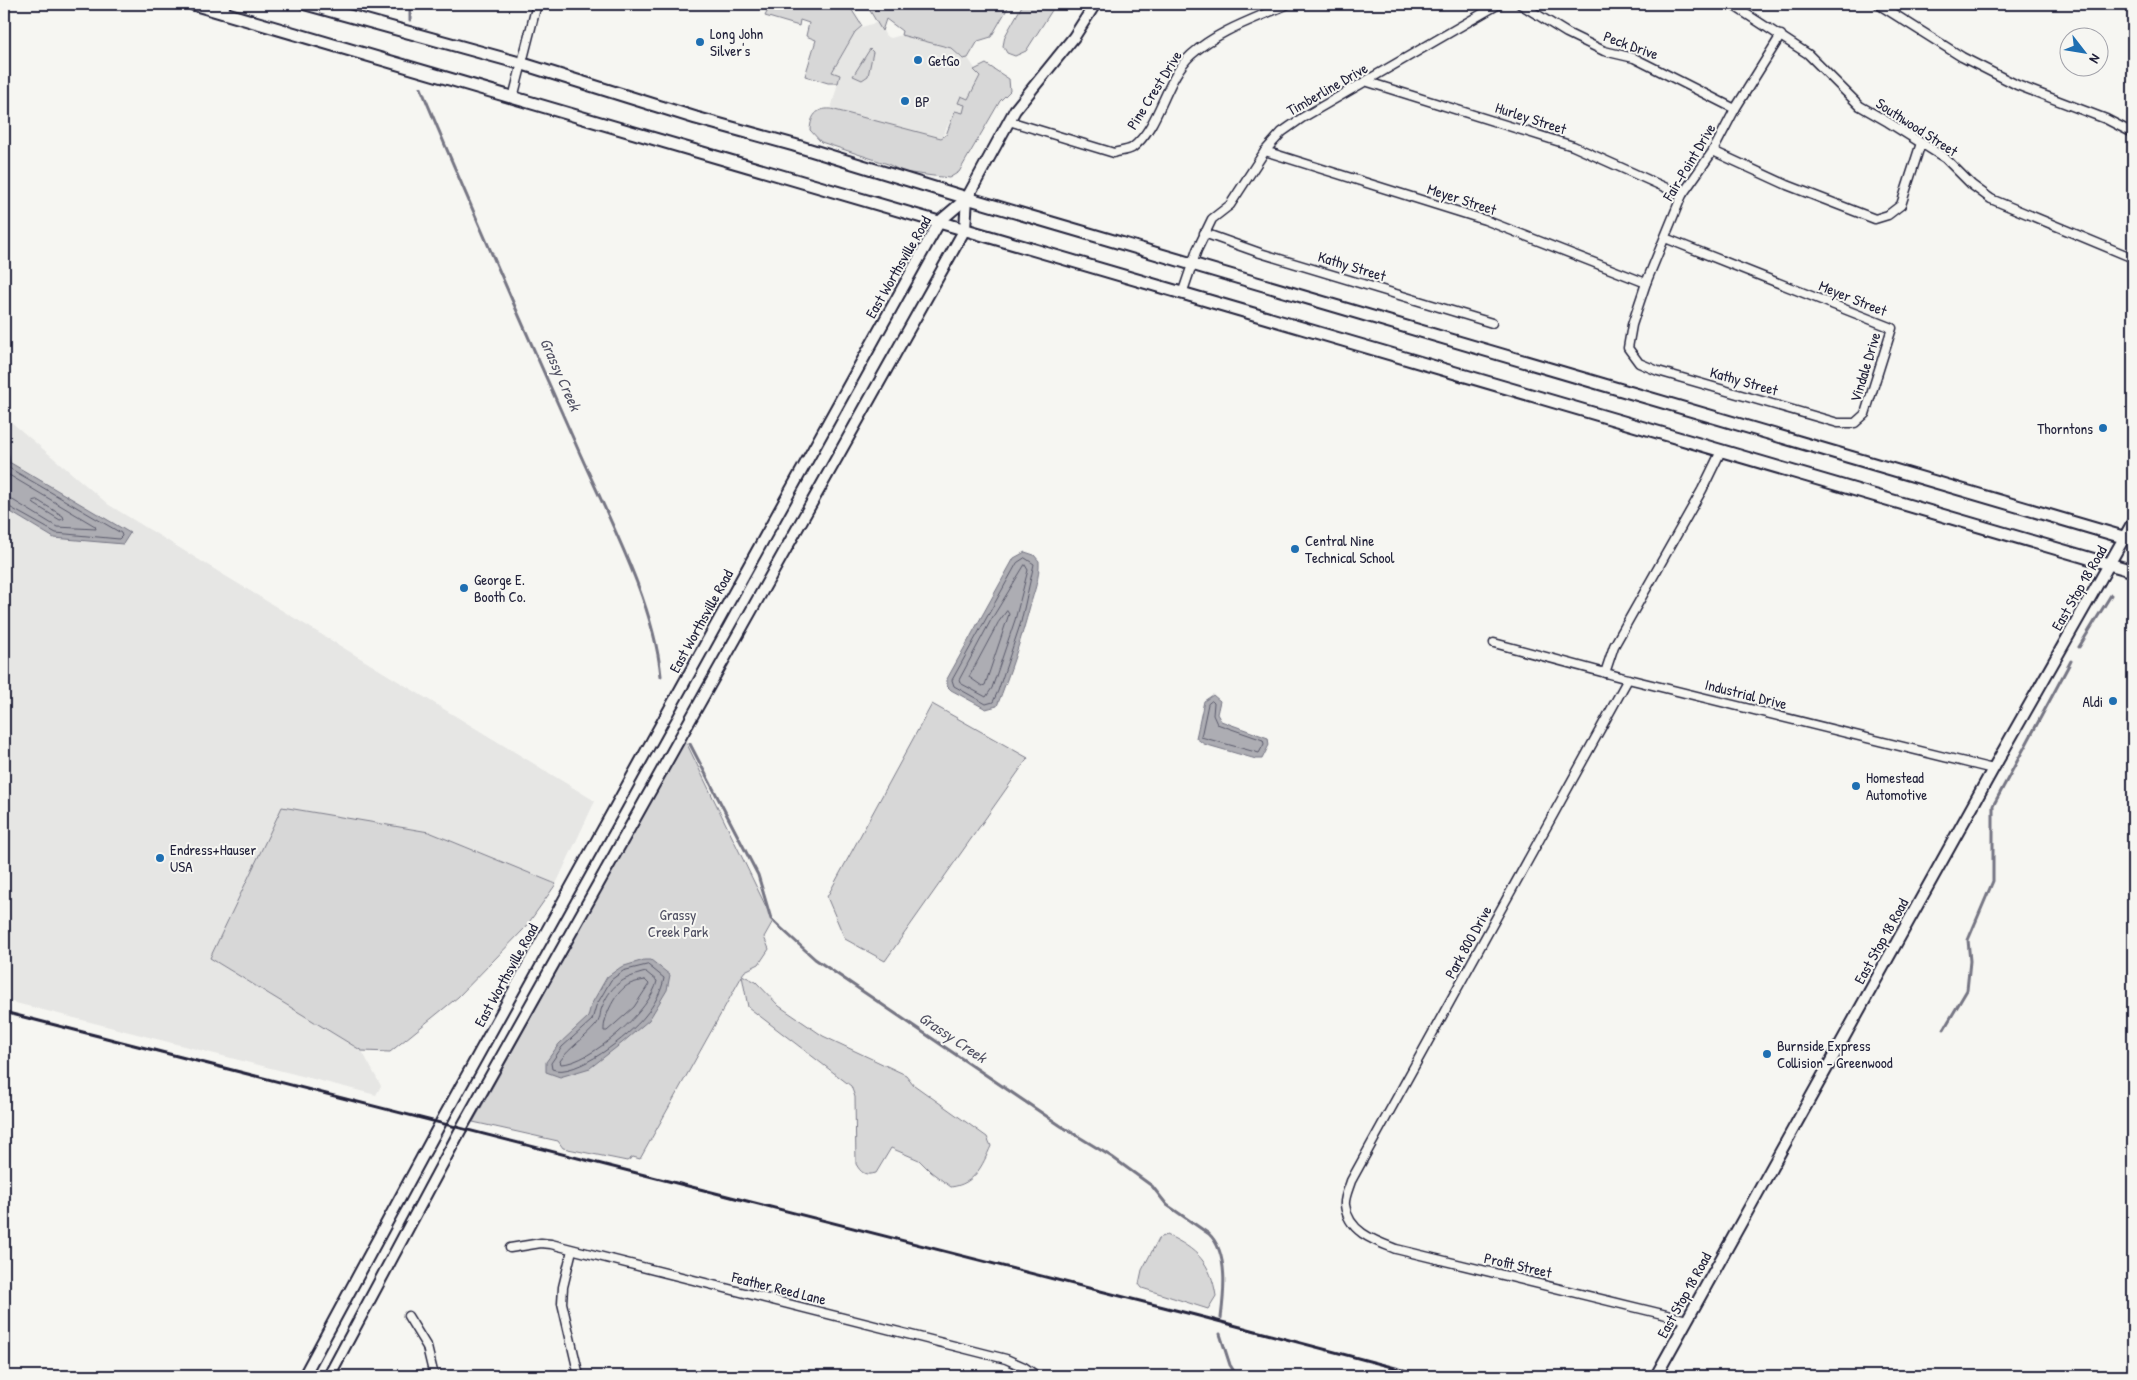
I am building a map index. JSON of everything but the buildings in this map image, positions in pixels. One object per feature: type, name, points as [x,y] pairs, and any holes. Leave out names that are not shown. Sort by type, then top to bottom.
[{"type":"main road","points":[[193,4],[225,8],[513,98],[1183,291],[2133,571]]},
{"type":"main road","points":[[306,4],[523,64],[696,118],[794,145],[967,198],[2129,539]]},
{"type":"main road","points":[[329,1376],[461,1129],[965,229],[967,198],[1009,121],[1031,89],[1074,37],[1095,4]]},
{"type":"main road","name":"East Worthsville Road","points":[[304,1376],[440,1124],[940,221],[967,198]]},
{"type":"main road","name":"East Stop 18 Road","points":[[1656,1376],[1993,769],[2109,564],[2129,539],[2133,522]]},
{"type":"street","points":[[513,98],[538,4]]},
{"type":"street","name":"Pine Crest Drive","points":[[1009,121],[1114,153],[1130,149],[1142,137],[1175,77],[1189,57],[1210,40],[1288,4]]},
{"type":"street","name":"Timberline Drive","points":[[1183,291],[1204,233],[1212,219],[1230,205],[1265,151],[1282,132],[1302,118],[1368,82],[1499,4]]},
{"type":"street","name":"Peck Drive","points":[[1520,4],[1566,33],[1604,51],[1634,58],[1735,109]]},
{"type":"street","name":"Southwood Street","points":[[1731,4],[1808,54],[1860,106],[1945,158],[1972,185],[1991,199],[2133,258]]},
{"type":"street","points":[[1878,4],[1962,57],[2017,86],[2106,119],[2133,133]]},
{"type":"street","points":[[2126,4],[2133,8]]},
{"type":"street","name":"Fair-Point Drive","points":[[1646,283],[1682,195],[1713,151],[1735,109],[1781,35]]},
{"type":"street","name":"Hurley Street","points":[[1368,82],[1573,146],[1682,195]]},
{"type":"street","points":[[1713,151],[1787,185],[1876,219],[1888,215],[1901,205],[1921,143]]},
{"type":"street","name":"Meyer Street","points":[[1265,151],[1485,220],[1646,283]]},
{"type":"street","name":"Kathy Street","points":[[1204,233],[1260,253],[1492,322]]},
{"type":"street","name":"Meyer Street","points":[[1664,238],[1892,328]]},
{"type":"street","name":"Kathy Street","points":[[1646,283],[1632,325],[1628,348],[1639,363],[1658,371],[1838,423]]},
{"type":"street","name":"Vindale Drive","points":[[1838,423],[1855,423],[1865,414],[1892,328]]},
{"type":"street","points":[[1605,673],[1614,646],[1702,490],[1721,451]]},
{"type":"street","name":"Industrial Drive","points":[[1494,642],[1628,679],[1993,769]]},
{"type":"street","name":"Park 800 Drive","points":[[1350,1220],[1344,1204],[1351,1181],[1628,679]]},
{"type":"street","name":"Profit Street","points":[[1350,1220],[1366,1237],[1396,1249],[1687,1320]]},
{"type":"street","name":"Feather Reed Lane","points":[[510,1248],[541,1243],[572,1250],[1006,1360],[1024,1367],[1037,1376]]},
{"type":"street","points":[[572,1250],[562,1287],[562,1303],[578,1376]]},
{"type":"street","points":[[408,1316],[427,1347],[434,1376]]},
{"type":"shaded area","points":[[878,22],[886,36],[891,38],[906,34],[951,48],[962,59],[968,58],[980,76],[968,100],[963,97],[966,106],[963,114],[955,111],[942,137],[937,138],[831,109],[840,75],[832,72],[855,32],[862,27]]},
{"type":"shaded area","points":[[4,416],[109,505],[595,801],[556,884],[429,832],[210,958],[362,1051],[381,1086],[376,1095],[4,1000]]},
{"type":"green space","points":[[848,4],[862,26],[855,32],[832,72],[840,75],[838,83],[828,83],[805,76],[816,40],[806,36],[809,23],[800,20],[799,26],[765,16],[770,6]]},
{"type":"green space","points":[[866,4],[1010,4],[991,37],[978,41],[968,58],[963,59],[951,48],[901,35],[902,31],[886,19],[882,31]]},
{"type":"green space","points":[[1023,4],[1056,4],[1026,51],[1015,56],[1007,53],[1003,46],[1005,36]]},
{"type":"green space","points":[[870,49],[873,52],[868,76],[862,80],[853,76]]},
{"type":"green space","points":[[986,64],[1009,79],[1010,91],[1000,101],[959,172],[949,178],[903,172],[888,164],[821,142],[810,130],[815,114],[822,110],[831,109],[941,138],[946,135],[955,111],[963,113],[965,105],[958,103],[961,96],[968,99],[980,76],[974,70]]},
{"type":"green space","points":[[932,704],[1028,758],[885,961],[845,939],[827,897]]},
{"type":"green space","name":"Grassy Creek Park","points":[[685,740],[773,921],[764,937],[769,949],[759,964],[745,971],[742,975],[756,982],[779,1006],[823,1036],[906,1075],[914,1085],[987,1137],[991,1146],[988,1153],[977,1173],[966,1182],[951,1187],[919,1160],[891,1148],[876,1173],[866,1174],[862,1172],[856,1164],[855,1097],[851,1086],[748,1007],[742,976],[640,1159],[633,1157],[627,1161],[563,1148],[558,1141],[473,1122]]},
{"type":"green space","points":[[282,807],[429,832],[556,884],[525,928],[458,997],[390,1052],[362,1051],[210,958]]},
{"type":"green space","points":[[1167,1235],[1187,1246],[1201,1258],[1206,1266],[1214,1284],[1216,1296],[1208,1309],[1142,1288],[1139,1284],[1142,1270],[1159,1238]]},
{"type":"water","points":[[4,459],[130,533],[123,544],[54,538],[4,508]]},
{"type":"water","points":[[1025,552],[1034,555],[1039,561],[1039,573],[1023,631],[997,706],[986,709],[951,690],[947,686],[947,679],[1014,558]]},
{"type":"water","points":[[1213,695],[1220,701],[1217,714],[1221,721],[1268,738],[1269,745],[1262,759],[1256,759],[1204,744],[1196,738],[1204,701]]},
{"type":"water","points":[[644,960],[651,960],[670,975],[667,990],[649,1020],[590,1068],[560,1077],[546,1072],[546,1062],[559,1044],[588,1017],[591,1005],[607,977],[621,967]]},
{"type":"waterway","points":[[4,45],[7,4]]},
{"type":"waterway","name":"Grassy Creek","points":[[410,4],[410,20]]},
{"type":"waterway","name":"Grassy Creek","points":[[421,88],[500,272],[630,564],[650,621],[661,676]]},
{"type":"waterway","points":[[4,430],[9,463]]},
{"type":"waterway","points":[[2079,647],[2111,595]]},
{"type":"waterway","points":[[1944,1029],[1967,990],[1970,961],[1968,940],[1993,881],[1993,806],[2071,661]]},
{"type":"waterway","name":"Grassy Creek","points":[[690,744],[758,875],[771,919],[815,959],[1061,1126],[1112,1157],[1152,1186],[1167,1205],[1209,1234],[1220,1252],[1224,1274],[1221,1318]]},
{"type":"waterway","name":"Grassy Creek","points":[[1220,1334],[1230,1365],[1237,1376]]},
{"type":"railway","points":[[4,1012],[1195,1315],[1426,1376]]},
{"type":"place","name":"Long John Silver's","points":[[700,42]]},
{"type":"place","name":"GetGo","points":[[918,60]]},
{"type":"place","name":"BP","points":[[905,101]]},
{"type":"place","name":"Thorntons","points":[[2103,428]]},
{"type":"place","name":"Central Nine Technical School","points":[[1295,549]]},
{"type":"place","name":"George E. Booth Co.","points":[[464,588]]},
{"type":"place","name":"Aldi","points":[[2113,701]]},
{"type":"place","name":"Homestead Automotive","points":[[1856,786]]},
{"type":"place","name":"Endress+Hauser USA","points":[[160,858]]},
{"type":"place","name":"Burnside Express Collision - Greenwood","points":[[1767,1054]]}]
